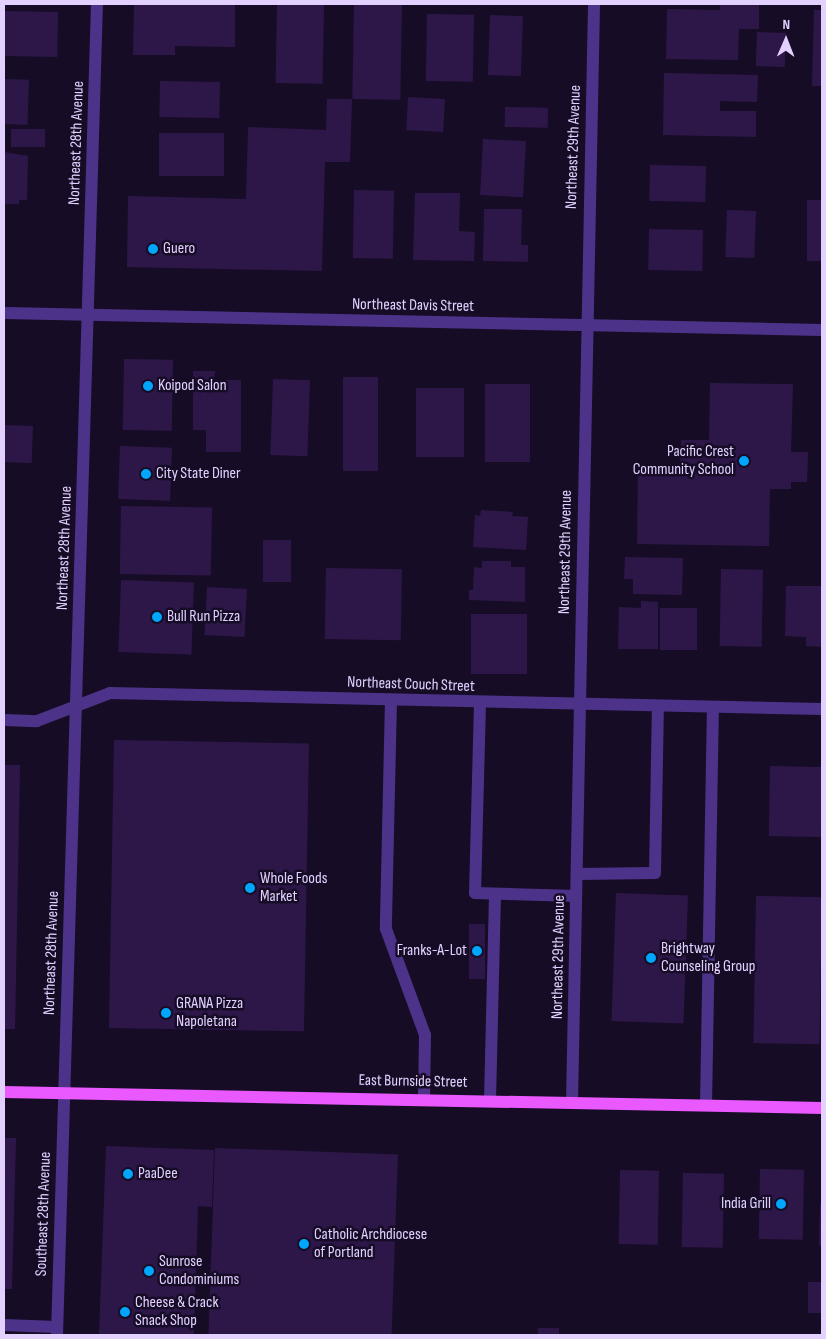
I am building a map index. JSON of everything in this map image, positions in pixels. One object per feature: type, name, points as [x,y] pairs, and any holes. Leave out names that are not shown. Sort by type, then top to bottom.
[{"type":"main road","name":"East Burnside Street","points":[[4,1092],[490,1100],[822,1108]]},
{"type":"street","name":"Northeast 28th Avenue","points":[[64,1093],[97,4]]},
{"type":"street","name":"Northeast 29th Avenue","points":[[572,1102],[586,326],[594,4]]},
{"type":"street","name":"Northeast Davis Street","points":[[4,313],[822,330]]},
{"type":"street","name":"Northeast Couch Street","points":[[4,720],[37,721],[110,693],[480,703],[822,709]]},
{"type":"street","points":[[391,700],[386,929],[424,1035],[424,1099]]},
{"type":"street","points":[[480,703],[475,893],[576,896]]},
{"type":"street","points":[[577,874],[655,874],[658,706]]},
{"type":"street","points":[[706,1105],[713,707]]},
{"type":"street","points":[[490,1100],[495,894]]},
{"type":"street","name":"Southeast 28th Avenue","points":[[57,1331],[64,1093]]},
{"type":"street","points":[[4,1325],[57,1331]]},
{"type":"building","points":[[134,4],[235,4],[235,47],[175,46],[175,55],[133,55]]},
{"type":"building","points":[[277,4],[324,5],[323,84],[276,83]]},
{"type":"building","points":[[354,4],[402,5],[400,100],[352,99]]},
{"type":"building","points":[[720,4],[759,4],[759,29],[739,29],[738,60],[666,59],[667,9],[720,10]]},
{"type":"building","points":[[814,10],[822,10],[822,86],[812,86]]},
{"type":"building","points":[[4,11],[58,12],[57,57],[4,56]]},
{"type":"building","points":[[427,14],[474,15],[473,82],[426,81]]},
{"type":"building","points":[[490,15],[523,16],[521,76],[488,75]]},
{"type":"building","points":[[757,32],[786,33],[785,67],[756,66]]},
{"type":"building","points":[[664,73],[758,75],[757,102],[720,101],[720,111],[756,111],[756,137],[663,135]]},
{"type":"building","points":[[4,79],[29,80],[27,125],[4,124]]},
{"type":"building","points":[[160,81],[220,82],[219,118],[159,117]]},
{"type":"building","points":[[408,97],[445,99],[443,132],[406,130]]},
{"type":"building","points":[[327,99],[352,99],[350,162],[325,162],[322,271],[127,267],[128,196],[246,199],[248,127],[326,130]]},
{"type":"building","points":[[505,107],[548,108],[548,128],[505,127]]},
{"type":"building","points":[[11,129],[45,129],[45,147],[11,147]]},
{"type":"building","points":[[159,133],[224,133],[224,176],[159,176]]},
{"type":"building","points":[[483,139],[526,141],[523,197],[480,195]]},
{"type":"building","points":[[4,152],[28,156],[27,200],[19,200],[19,204],[4,204]]},
{"type":"building","points":[[650,165],[706,166],[705,202],[649,201]]},
{"type":"building","points":[[354,190],[394,191],[393,259],[353,258]]},
{"type":"building","points":[[415,193],[460,193],[459,231],[475,232],[474,261],[413,260]]},
{"type":"building","points":[[807,200],[822,200],[822,261],[807,261]]},
{"type":"building","points":[[484,209],[522,209],[521,245],[528,245],[528,262],[483,261]]},
{"type":"building","points":[[727,210],[756,211],[754,258],[725,257]]},
{"type":"building","points":[[649,229],[703,230],[702,271],[648,270]]},
{"type":"building","name":"Koipod Salon","points":[[124,359],[173,360],[172,431],[123,430]]},
{"type":"building","points":[[193,371],[215,371],[214,380],[241,380],[241,452],[206,452],[206,430],[193,430]]},
{"type":"building","points":[[343,377],[378,377],[378,471],[343,471]]},
{"type":"building","points":[[273,379],[310,380],[307,456],[270,455]]},
{"type":"building","name":"Pacific Crest Community School","points":[[710,383],[793,384],[791,452],[808,452],[807,482],[791,482],[791,489],[770,489],[769,546],[637,544],[638,469],[680,470],[681,440],[709,440]]},
{"type":"building","points":[[485,384],[530,384],[530,462],[485,462]]},
{"type":"building","points":[[416,388],[464,388],[464,457],[416,457]]},
{"type":"building","points":[[4,425],[33,426],[32,463],[4,462]]},
{"type":"building","name":"City State Diner","points":[[120,446],[172,448],[170,501],[118,499]]},
{"type":"building","points":[[121,506],[212,508],[211,576],[120,574]]},
{"type":"building","points":[[481,510],[513,512],[512,516],[528,517],[526,550],[473,547],[475,515],[480,516]]},
{"type":"building","points":[[263,540],[291,540],[291,582],[263,582]]},
{"type":"building","points":[[625,557],[683,558],[682,595],[633,594],[633,579],[624,579]]},
{"type":"building","points":[[482,561],[511,561],[511,567],[525,567],[525,602],[469,600],[469,590],[473,590],[474,567],[482,568]]},
{"type":"building","points":[[326,568],[402,569],[401,640],[325,639]]},
{"type":"building","points":[[721,569],[763,570],[762,647],[720,646]]},
{"type":"building","name":"Bull Run Pizza","points":[[121,580],[194,583],[191,655],[118,652]]},
{"type":"building","points":[[786,586],[822,586],[822,647],[806,646],[806,637],[785,636]]},
{"type":"building","points":[[207,587],[247,589],[244,637],[204,635]]},
{"type":"building","points":[[641,601],[658,602],[658,649],[618,649],[619,607],[641,608]]},
{"type":"building","points":[[660,608],[697,608],[697,650],[660,650]]},
{"type":"building","points":[[471,614],[527,614],[527,674],[471,674]]},
{"type":"building","points":[[114,740],[309,743],[304,1031],[109,1028]]},
{"type":"building","points":[[4,765],[20,765],[15,1029],[4,1029]]},
{"type":"building","points":[[770,766],[822,767],[821,837],[769,836]]},
{"type":"building","name":"Brightway Counseling Group","points":[[616,893],[688,896],[683,1023],[612,1021]]},
{"type":"building","points":[[756,896],[822,897],[819,1044],[753,1043]]},
{"type":"building","name":"Franks-A-Lot","points":[[469,924],[485,924],[485,979],[469,979]]},
{"type":"building","points":[[4,1138],[16,1138],[12,1289],[4,1289]]},
{"type":"building","name":"Sunrose Condominiums","points":[[106,1146],[214,1150],[212,1207],[198,1206],[194,1335],[99,1335]]},
{"type":"building","name":"Catholic Archdiocese of Portland","points":[[215,1148],[398,1154],[392,1335],[208,1335]]},
{"type":"building","name":"India Grill","points":[[760,1169],[804,1170],[803,1240],[759,1239]]},
{"type":"building","points":[[620,1170],[659,1171],[658,1245],[619,1244]]},
{"type":"building","points":[[683,1173],[724,1174],[723,1248],[682,1247]]},
{"type":"building","points":[[820,1205],[822,1205],[822,1245],[819,1245]]},
{"type":"building","points":[[808,1282],[822,1282],[822,1313],[808,1313]]},
{"type":"building","points":[[538,1328],[559,1328],[559,1335],[538,1335]]},
{"type":"place","name":"Guero","points":[[153,249]]},
{"type":"place","name":"Koipod Salon","points":[[148,386]]},
{"type":"place","name":"Pacific Crest Community School","points":[[744,461]]},
{"type":"place","name":"City State Diner","points":[[146,474]]},
{"type":"place","name":"Bull Run Pizza","points":[[157,617]]},
{"type":"place","name":"Whole Foods Market","points":[[250,888]]},
{"type":"place","name":"Franks-A-Lot","points":[[477,951]]},
{"type":"place","name":"Brightway Counseling Group","points":[[651,958]]},
{"type":"place","name":"GRANA Pizza Napoletana","points":[[166,1013]]},
{"type":"place","name":"PaaDee","points":[[128,1174]]},
{"type":"place","name":"India Grill","points":[[781,1204]]},
{"type":"place","name":"Catholic Archdiocese of Portland","points":[[304,1244]]},
{"type":"place","name":"Sunrose Condominiums","points":[[149,1271]]},
{"type":"place","name":"Cheese & Crack Snack Shop","points":[[125,1312]]}]
